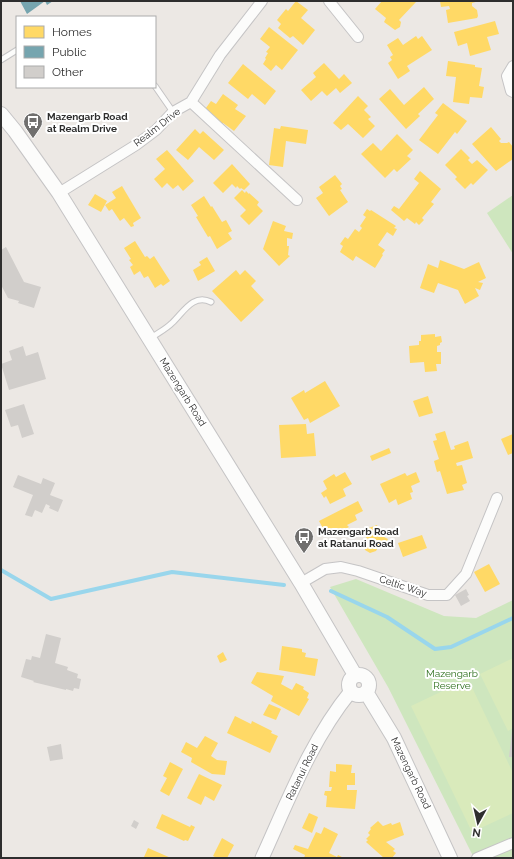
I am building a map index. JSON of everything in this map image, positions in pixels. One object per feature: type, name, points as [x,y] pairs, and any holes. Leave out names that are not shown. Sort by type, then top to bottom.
[{"type":"main road","name":"Mazengarb Road","points":[[1,114],[59,193],[301,583],[355,675],[362,675],[368,679],[369,686],[366,692],[394,738],[450,858]]},
{"type":"main road","points":[[355,675],[349,682],[351,691],[360,695],[366,692]]},
{"type":"street","name":"Realm Drive","points":[[59,193],[136,145],[156,130],[173,112],[191,102],[220,55],[262,1]]},
{"type":"street","points":[[329,1],[358,37]]},
{"type":"street","points":[[513,66],[507,76],[511,91],[513,92]]},
{"type":"street","points":[[191,102],[297,200]]},
{"type":"street","name":"Celtic Way","points":[[301,583],[325,569],[341,567],[358,571],[428,595],[447,595],[466,574],[497,498]]},
{"type":"street","name":"Ratanui Road","points":[[262,858],[315,744],[338,707],[351,691]]},
{"type":"street","points":[[477,858],[513,843]]},
{"type":"lane","points":[[1,60],[16,51]]},
{"type":"lane","points":[[156,87],[173,112]]},
{"type":"lane","points":[[150,338],[172,324],[189,304],[201,300],[211,302]]},
{"type":"green space","points":[[513,195],[513,254],[487,213]]},
{"type":"green space","name":"Mazengarb Reserve","points":[[356,579],[444,616],[476,618],[513,600],[513,858],[474,858],[388,687],[330,587]]},
{"type":"green space","points":[[513,658],[513,728],[508,731],[480,674]]},
{"type":"green space","points":[[468,679],[513,773],[513,813],[472,832],[411,706]]},
{"type":"building: Homes","points":[[296,1],[308,10],[301,18],[315,30],[303,45],[293,36],[290,38],[278,28],[281,24],[277,20],[286,9],[288,11]]},
{"type":"building: Homes","points":[[382,1],[416,2],[399,20],[401,22],[400,27],[395,30],[384,22],[386,18],[375,9]]},
{"type":"building: Homes","points":[[440,1],[479,1],[472,3],[472,6],[477,10],[478,16],[477,18],[448,23],[446,10],[450,9],[449,6],[441,7]]},
{"type":"building: Homes","points":[[495,21],[499,34],[487,37],[491,50],[470,56],[467,43],[458,46],[454,32]]},
{"type":"building: Homes","points":[[269,27],[298,50],[282,70],[276,65],[271,71],[263,64],[268,53],[266,52],[270,47],[260,39]]},
{"type":"building: Homes","points":[[416,36],[418,39],[422,36],[432,50],[407,66],[410,71],[398,79],[388,63],[392,60],[390,57],[393,55],[387,45],[398,38],[403,45]]},
{"type":"building: Homes","points":[[448,61],[475,65],[475,67],[482,68],[479,86],[484,87],[482,98],[470,97],[469,104],[453,102],[456,77],[446,76]]},
{"type":"building: Homes","points":[[324,63],[339,79],[344,74],[352,83],[340,93],[336,88],[327,96],[322,91],[311,101],[301,90],[316,77],[313,73]]},
{"type":"building: Homes","points":[[243,64],[276,91],[265,105],[252,94],[248,99],[228,83]]},
{"type":"building: Homes","points":[[424,87],[434,99],[418,114],[420,116],[406,129],[379,99],[390,89],[404,105]]},
{"type":"building: Homes","points":[[223,94],[238,105],[235,109],[246,116],[234,131],[223,123],[221,125],[203,112],[211,101],[216,104]]},
{"type":"building: Homes","points":[[358,96],[368,106],[364,110],[371,117],[368,119],[375,126],[363,138],[348,124],[341,130],[333,123]]},
{"type":"building: Homes","points":[[443,103],[467,121],[457,134],[455,132],[438,154],[419,140],[438,115],[435,113]]},
{"type":"building: Homes","points":[[281,126],[308,130],[306,144],[286,141],[283,167],[269,165],[274,128],[280,129]]},
{"type":"building: Homes","points":[[491,127],[501,139],[499,141],[501,143],[509,142],[513,147],[513,159],[496,171],[472,144]]},
{"type":"building: Homes","points":[[195,129],[200,134],[203,131],[224,150],[214,160],[199,147],[188,160],[176,150]]},
{"type":"building: Homes","points":[[397,134],[413,150],[407,156],[411,159],[397,172],[394,169],[385,178],[361,154],[373,143],[381,151]]},
{"type":"building: Homes","points":[[461,149],[470,158],[468,160],[472,164],[477,160],[488,170],[473,185],[471,183],[465,189],[455,179],[457,177],[445,165]]},
{"type":"building: Homes","points":[[167,150],[194,181],[183,191],[178,185],[173,189],[167,183],[162,188],[154,179],[165,169],[156,159]]},
{"type":"building: Homes","points":[[232,164],[250,184],[244,190],[237,186],[236,188],[232,184],[223,193],[213,183]]},
{"type":"building: Homes","points":[[420,171],[441,189],[431,202],[434,204],[422,218],[424,220],[419,225],[407,218],[404,221],[391,210],[394,206],[399,209],[419,183],[414,179]]},
{"type":"building: Homes","points":[[335,175],[342,184],[340,186],[342,189],[340,190],[348,202],[329,216],[316,198],[323,193],[319,187]]},
{"type":"building: Homes","points":[[122,186],[141,218],[133,223],[134,226],[131,227],[124,218],[120,221],[112,209],[109,211],[105,205],[116,198],[112,192]]},
{"type":"building: Homes","points":[[242,190],[245,193],[246,191],[249,193],[259,202],[257,205],[263,211],[249,225],[240,216],[246,210],[234,198]]},
{"type":"building: Homes","points":[[95,194],[107,201],[101,212],[88,205]]},
{"type":"building: Homes","points":[[204,196],[222,222],[226,220],[232,231],[228,233],[232,239],[217,249],[210,236],[208,237],[196,217],[198,216],[191,205]]},
{"type":"building: Homes","points":[[367,209],[396,226],[394,228],[397,229],[393,236],[387,232],[378,245],[385,250],[375,268],[356,256],[353,261],[340,252],[343,246],[340,244],[345,237],[348,239],[355,229],[359,232],[362,228],[360,226],[366,217],[363,215]]},
{"type":"building: Homes","points":[[273,221],[286,226],[284,231],[293,233],[292,239],[287,238],[287,246],[289,246],[288,255],[290,256],[279,266],[263,249]]},
{"type":"building: Homes","points":[[135,241],[145,257],[147,256],[150,259],[154,256],[170,281],[163,286],[161,284],[155,288],[148,276],[144,278],[140,271],[134,275],[130,267],[133,265],[129,260],[131,259],[124,248]]},
{"type":"building: Homes","points":[[207,257],[215,271],[198,281],[193,270],[201,265],[199,262]]},
{"type":"building: Homes","points":[[440,260],[464,269],[479,262],[486,278],[478,282],[483,283],[480,290],[475,288],[479,296],[465,304],[458,290],[438,283],[434,293],[420,288],[428,264],[438,268]]},
{"type":"building: Homes","points":[[236,270],[240,275],[245,270],[256,281],[251,286],[264,300],[241,322],[212,291]]},
{"type":"building: Homes","points":[[435,334],[435,337],[441,336],[442,342],[437,346],[437,352],[441,352],[441,364],[436,364],[437,371],[425,372],[424,362],[410,363],[409,346],[419,345],[421,335]]},
{"type":"building: Homes","points":[[325,381],[340,406],[310,423],[308,418],[304,420],[291,398],[304,390],[305,393]]},
{"type":"building: Homes","points":[[428,396],[433,413],[419,417],[413,401]]},
{"type":"building: Homes","points":[[306,424],[307,434],[314,433],[316,456],[281,458],[279,425]]},
{"type":"building: Homes","points":[[445,431],[451,450],[455,449],[454,446],[468,441],[473,458],[456,463],[457,466],[462,465],[467,483],[462,485],[464,490],[447,494],[440,471],[437,472],[434,461],[439,459],[433,441],[437,440],[435,434]]},
{"type":"building: Homes","points":[[513,434],[513,453],[508,455],[501,439]]},
{"type":"building: Homes","points":[[389,448],[391,453],[372,461],[370,456]]},
{"type":"building: Homes","points":[[345,472],[352,484],[343,489],[346,496],[330,504],[326,496],[324,498],[321,493],[327,489],[323,481],[334,474],[336,477]]},
{"type":"building: Homes","points":[[416,472],[420,482],[411,486],[413,492],[410,493],[412,499],[398,505],[396,499],[389,503],[380,484],[405,473],[407,476]]},
{"type":"building: Homes","points":[[358,501],[363,511],[355,515],[357,520],[347,525],[349,527],[336,534],[335,530],[326,534],[319,521]]},
{"type":"building: Homes","points":[[377,525],[380,535],[388,539],[383,548],[379,546],[376,551],[370,553],[365,550],[363,544],[368,534],[366,529]]},
{"type":"building: Homes","points":[[422,535],[427,548],[403,557],[398,543]]},
{"type":"building: Homes","points":[[489,564],[500,584],[485,592],[474,572]]},
{"type":"building: Homes","points":[[282,646],[302,649],[302,652],[306,653],[305,657],[318,659],[315,676],[279,670]]},
{"type":"building: Homes","points":[[223,652],[227,660],[220,663],[217,656]]},
{"type":"building: Homes","points":[[257,672],[284,676],[281,684],[292,690],[296,683],[304,687],[303,689],[309,693],[307,698],[309,699],[299,716],[271,701],[273,696],[251,683]]},
{"type":"building: Homes","points":[[269,704],[281,709],[276,720],[263,715]]},
{"type":"building: Homes","points":[[235,716],[251,724],[252,721],[272,731],[271,733],[278,736],[270,753],[227,733]]},
{"type":"building: Homes","points":[[205,736],[218,743],[211,756],[217,760],[227,761],[225,775],[212,774],[191,762],[192,758],[181,752],[186,742],[197,748]]},
{"type":"building: Homes","points":[[170,762],[183,769],[169,796],[160,791],[167,778],[163,776]]},
{"type":"building: Homes","points":[[336,764],[352,765],[351,773],[355,773],[355,785],[347,785],[347,790],[357,790],[355,809],[326,807],[327,796],[324,795],[325,791],[331,791],[332,787],[329,787],[330,771],[336,772]]},
{"type":"building: Homes","points":[[199,774],[222,785],[214,801],[205,796],[201,805],[187,798]]},
{"type":"building: Homes","points":[[309,813],[318,817],[312,833],[302,828]]},
{"type":"building: Homes","points":[[162,814],[190,827],[191,825],[195,827],[188,841],[184,841],[156,828]]},
{"type":"building: Homes","points":[[378,821],[383,826],[400,822],[404,835],[386,842],[395,849],[393,851],[396,853],[392,858],[384,858],[366,842],[368,840],[366,839],[370,835],[368,833],[371,829],[370,828]]},
{"type":"building: Homes","points":[[324,827],[338,834],[329,853],[337,857],[338,855],[344,858],[304,858],[305,855],[293,849],[295,845],[308,849],[316,832],[321,834]]},
{"type":"building: Homes","points":[[222,838],[234,845],[227,858],[217,858],[213,856]]},
{"type":"building: Homes","points":[[148,848],[171,858],[144,857]]},
{"type":"building: Public","points":[[20,1],[45,1],[27,14]]},
{"type":"building: Public","points":[[45,1],[53,1],[47,5]]},
{"type":"building: Other","points":[[6,247],[24,282],[41,287],[34,308],[8,298],[1,285],[1,250]]},
{"type":"building: Other","points":[[23,346],[26,356],[38,352],[46,379],[9,390],[1,364],[12,360],[9,351]]},
{"type":"building: Other","points":[[24,404],[34,434],[22,438],[18,425],[11,427],[5,410]]},
{"type":"building: Other","points":[[18,475],[41,484],[43,478],[55,483],[50,495],[63,500],[58,512],[49,508],[50,506],[46,504],[42,513],[35,510],[32,517],[25,515],[33,495],[13,487]]},
{"type":"building: Other","points":[[466,589],[469,595],[467,596],[470,601],[461,606],[455,595]]},
{"type":"building: Other","points":[[46,634],[61,638],[55,663],[68,667],[67,670],[78,674],[77,678],[81,679],[79,689],[74,688],[73,691],[66,690],[33,682],[34,681],[21,677],[26,659],[31,660],[32,656],[40,658]]},
{"type":"building: Other","points":[[512,731],[513,757],[509,757]]},
{"type":"building: Other","points":[[61,744],[63,759],[50,761],[47,747]]},
{"type":"building: Other","points":[[134,820],[139,823],[136,829],[131,826]]},
{"type":"waterway","points":[[1,570],[51,599],[172,572],[284,585]]},
{"type":"waterway","points":[[331,591],[387,617],[435,649],[451,647],[513,618]]},
{"type":"place","name":"Mazengarb Road at Realm Drive","points":[[33,139]]},
{"type":"place","name":"Mazengarb Road at Ratanui Road","points":[[304,554]]}]
